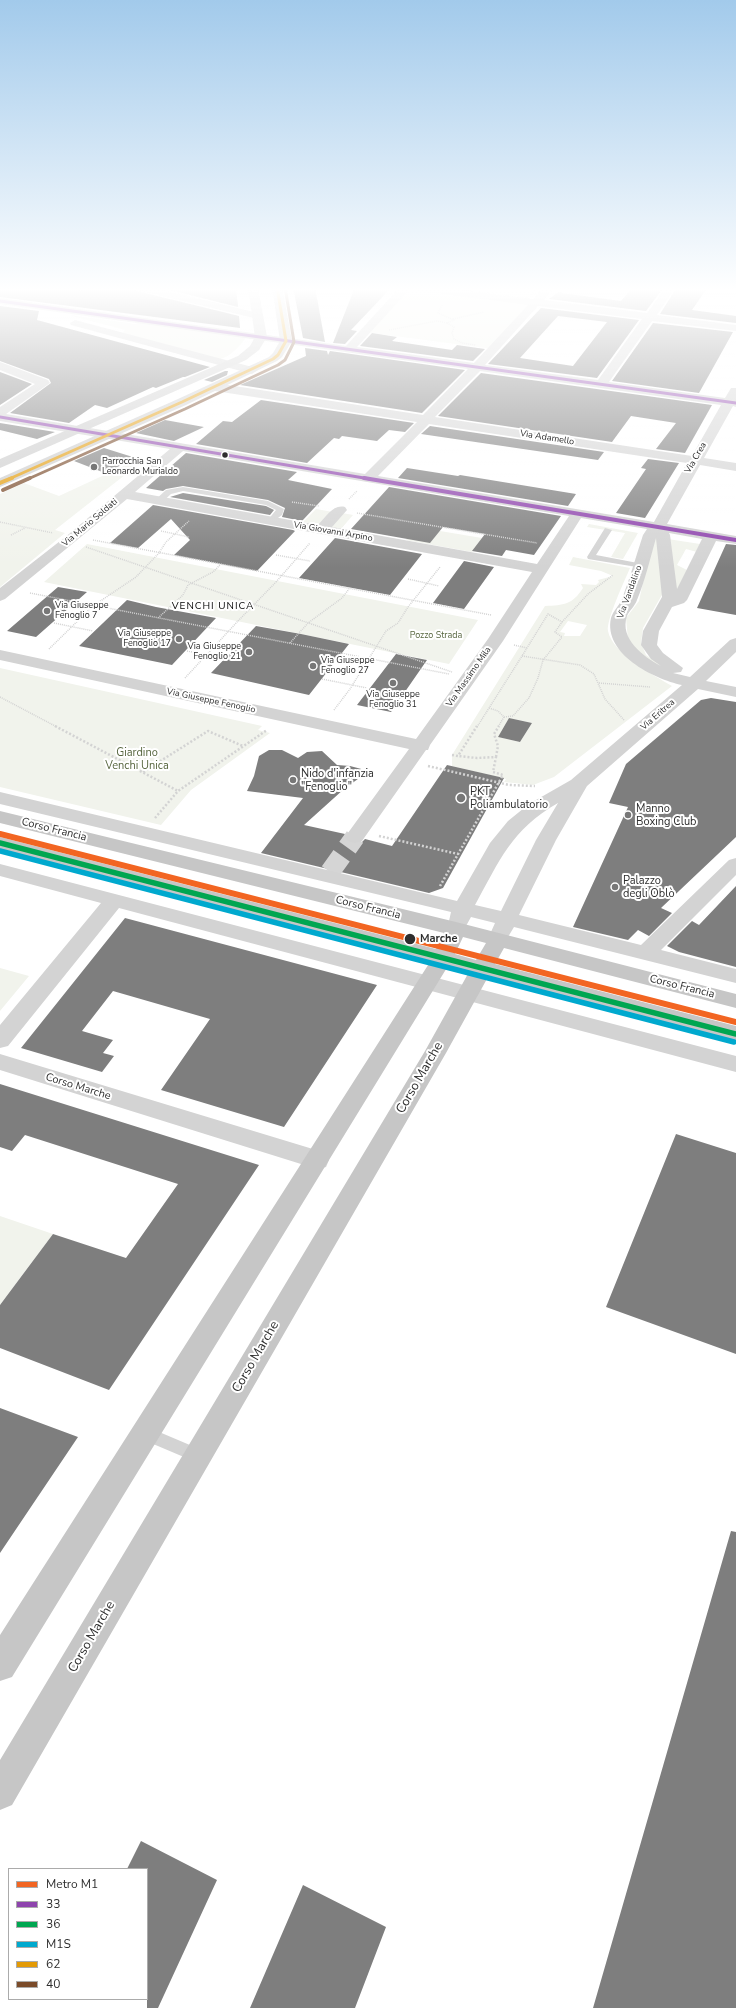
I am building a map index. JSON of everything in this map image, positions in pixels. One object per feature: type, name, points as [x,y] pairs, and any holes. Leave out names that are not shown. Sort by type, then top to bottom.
[{"type":"main road","points":[[0,464],[192,381]]},
{"type":"main road","points":[[0,483],[229,381]]},
{"type":"main road","name":"Corso Francia","points":[[0,817],[456,929],[736,1000]]},
{"type":"main road","points":[[0,843],[736,1034]]},
{"type":"main road","points":[[0,1665],[428,983],[443,957],[456,929]]},
{"type":"main road","name":"Corso Marche","points":[[0,1794],[484,968],[498,940]]},
{"type":"street","points":[[0,413],[44,383],[38,381]]},
{"type":"street","points":[[368,479],[464,381]]},
{"type":"street","points":[[572,381],[733,403]]},
{"type":"street","points":[[602,385],[605,381]]},
{"type":"street","name":"Via Adamello","points":[[215,387],[736,467]]},
{"type":"street","name":"Via Crea","points":[[658,527],[694,461],[733,403],[736,390]]},
{"type":"street","points":[[0,417],[736,540]]},
{"type":"street","name":"Via Mario Soldati","points":[[4,592],[72,539],[179,448]]},
{"type":"street","name":"Via Giovanni Arpino","points":[[124,494],[542,569]]},
{"type":"street","points":[[321,530],[340,510]]},
{"type":"street","name":"Via Massimo Mila","points":[[357,834],[422,746],[510,619],[577,514]]},
{"type":"street","points":[[658,527],[663,535],[670,597],[651,631],[649,645],[657,656],[679,670],[692,684]]},
{"type":"street","name":"Via Vandalino","points":[[658,527],[650,535],[629,601],[619,617],[619,632],[626,648],[643,663],[667,676],[692,684],[736,692]]},
{"type":"street","points":[[666,604],[679,600],[711,536]]},
{"type":"street","name":"Via Eritrea","points":[[578,784],[673,703],[692,684],[714,666],[736,643]]},
{"type":"street","name":"Via Giuseppe Fenoglio","points":[[0,654],[422,746]]},
{"type":"street","points":[[456,929],[463,908],[500,843],[515,825],[536,808],[578,784]]},
{"type":"street","points":[[507,919],[546,840],[578,784]]},
{"type":"street","name":"Corso Francia","points":[[0,798],[328,874],[736,976]]},
{"type":"street","points":[[646,953],[736,864]]},
{"type":"street","points":[[0,870],[736,1064]]},
{"type":"street","points":[[0,1040],[115,900]]},
{"type":"street","name":"Corso Marche","points":[[498,940],[507,919]]},
{"type":"street","name":"Corso Marche","points":[[0,1062],[317,1160]]},
{"type":"lane","points":[[158,501],[169,492],[183,489],[260,502],[274,505],[280,509],[279,513],[271,521]]},
{"type":"lane","points":[[608,530],[591,557],[640,566]]},
{"type":"lane","points":[[145,1433],[198,1456]]},
{"type":"path","points":[[340,510],[368,479]]},
{"type":"path","points":[[35,662],[73,627],[93,606],[136,577],[175,534],[203,509]]},
{"type":"path","points":[[340,510],[556,547]]},
{"type":"path","points":[[0,523],[26,527],[72,539],[221,564],[510,619]]},
{"type":"path","points":[[11,535],[26,527]]},
{"type":"path","points":[[173,692],[206,655],[276,582],[321,530]]},
{"type":"path","points":[[161,531],[188,537]]},
{"type":"path","points":[[72,539],[190,584],[469,678]]},
{"type":"path","points":[[323,725],[370,659],[376,646],[386,631],[398,623],[451,553]]},
{"type":"path","points":[[276,555],[310,561]]},
{"type":"path","points":[[489,708],[498,711],[504,716],[513,716],[529,698],[538,678],[543,660],[562,637],[555,632],[562,622],[588,594],[616,573],[623,563]]},
{"type":"path","points":[[158,618],[183,595],[190,584],[213,572],[221,564]]},
{"type":"path","points":[[408,579],[439,586]]},
{"type":"path","points":[[290,643],[308,623],[342,598],[349,589]]},
{"type":"path","points":[[4,592],[158,618],[469,678]]},
{"type":"path","points":[[458,756],[548,614],[562,622]]},
{"type":"path","points":[[54,623],[93,631]]},
{"type":"path","points":[[188,651],[223,658]]},
{"type":"path","points":[[522,656],[580,665],[594,674],[605,698],[626,723]]},
{"type":"path","points":[[322,679],[367,688]]},
{"type":"path","points":[[599,683],[653,687]]},
{"type":"path","points":[[0,697],[178,791]]},
{"type":"path","points":[[143,832],[178,791],[272,727],[282,716]]},
{"type":"path","points":[[432,901],[503,775],[493,772],[498,748],[497,739],[494,734],[504,716]]},
{"type":"path","points":[[143,772],[208,730],[244,746]]},
{"type":"path","points":[[452,755],[477,758],[496,757]]},
{"type":"path","points":[[434,768],[518,787],[532,787],[539,784]]},
{"type":"path","points":[[357,834],[458,854]]},
{"type":"green space","points":[[128,464],[135,467],[55,530],[65,533],[0,587],[0,494],[24,483],[59,496]]},
{"type":"green space","points":[[316,509],[333,512],[320,525],[303,522]]},
{"type":"green space","points":[[342,513],[353,515],[341,529],[329,527]]},
{"type":"green space","points":[[589,524],[638,533],[623,559],[611,557],[625,533],[587,527]]},
{"type":"green space","points":[[416,527],[482,538],[472,552],[406,540]]},
{"type":"green space","points":[[653,537],[657,537],[663,593],[643,628],[641,643],[646,655],[669,670],[667,672],[637,651],[628,640],[626,618],[639,601]]},
{"type":"green space","points":[[668,539],[700,544],[697,552],[686,549],[677,565],[687,570],[676,592]]},
{"type":"green space","name":"Pozzo Strada","points":[[87,544],[478,620],[449,664],[44,582]]},
{"type":"green space","points":[[573,557],[630,568],[613,609],[608,631],[611,639],[617,647],[635,663],[672,686],[554,777],[533,785],[504,782],[506,779],[452,766],[452,755],[545,606],[567,603],[579,594],[583,588],[581,584],[596,585],[599,582],[598,580],[613,576],[601,571],[569,565]],"holes":[[[568,621],[587,625],[580,636],[564,636],[565,633],[560,632]],[[509,718],[532,723],[520,742],[498,737]]]},
{"type":"green space","name":"Giardino Venchi Unica","points":[[0,668],[262,726],[258,730],[270,733],[191,790],[161,825],[0,787]]},
{"type":"green space","points":[[0,968],[29,976],[0,1011]]},
{"type":"green space","points":[[0,1216],[53,1234],[0,1305]]},
{"type":"building","points":[[0,381],[23,381],[32,384],[0,405]]},
{"type":"building","points":[[50,381],[174,381],[156,388],[153,387],[107,408],[95,405],[69,423],[10,413],[51,383]]},
{"type":"building","points":[[250,381],[454,381],[422,413],[240,385]]},
{"type":"building","points":[[473,381],[537,381],[712,405],[685,453],[656,449],[676,423],[631,416],[612,442],[438,416]]},
{"type":"building","points":[[612,381],[706,381],[699,393]]},
{"type":"building","points":[[261,400],[414,423],[405,432],[389,430],[377,441],[342,436],[339,439],[334,438],[307,463],[196,444],[223,421],[232,422]]},
{"type":"building","points":[[165,420],[204,427],[174,441],[136,433]]},
{"type":"building","points":[[0,423],[55,432],[37,439],[0,430]]},
{"type":"building","points":[[430,426],[604,452],[598,460],[421,434]]},
{"type":"building","points":[[104,448],[136,458],[105,473],[74,461]]},
{"type":"building","points":[[186,453],[297,472],[288,480],[332,489],[302,521],[282,517],[285,508],[268,500],[183,486],[166,489],[163,491],[146,488]]},
{"type":"building","points":[[648,459],[679,463],[645,518],[616,513],[646,469],[641,468]]},
{"type":"building","points":[[407,468],[576,494],[568,506],[398,478]]},
{"type":"building","points":[[389,487],[561,516],[534,555],[506,550],[502,556],[472,551],[485,534],[443,527],[430,543],[351,529]]},
{"type":"building","points":[[183,493],[266,506],[274,510],[270,515],[170,497]]},
{"type":"building","points":[[153,505],[295,531],[257,571],[174,555],[190,540],[171,519],[138,548],[110,543]]},
{"type":"building","points":[[335,538],[422,554],[390,595],[299,578]]},
{"type":"building","points":[[726,544],[736,545],[736,615],[697,608]]},
{"type":"building","points":[[464,561],[494,567],[464,609],[433,603]]},
{"type":"building","name":"Via Giuseppe Fenoglio 7","points":[[58,587],[87,592],[36,637],[7,631]]},
{"type":"building","points":[[127,600],[216,618],[172,665],[79,646]]},
{"type":"building","points":[[256,626],[349,644],[309,695],[211,673]]},
{"type":"building","name":"Via Giuseppe Fenoglio 31","points":[[396,654],[427,660],[391,712],[357,705]]},
{"type":"building","points":[[711,698],[736,702],[736,837],[661,908],[672,913],[649,936],[638,930],[628,940],[573,927],[628,807],[609,803],[626,764],[701,700]]},
{"type":"building","points":[[509,718],[532,723],[520,742],[498,737]]},
{"type":"building","points":[[269,750],[282,750],[298,758],[307,752],[322,751],[337,765],[350,766],[369,771],[344,789],[304,825],[345,834],[344,837],[347,842],[355,844],[362,842],[365,839],[392,846],[447,765],[504,778],[443,888],[429,893],[261,853],[303,798],[247,791],[254,776],[259,756]]},
{"type":"building","points":[[736,886],[736,967],[679,952],[667,946],[692,921],[699,925]]},
{"type":"building","points":[[125,918],[377,985],[284,1127],[161,1090],[210,1019],[113,991],[82,1031],[113,1040],[103,1053],[114,1056],[102,1072],[21,1048]]},
{"type":"building","points":[[0,1084],[259,1165],[109,1390],[0,1348],[0,1305],[53,1234],[126,1258],[178,1184],[25,1135],[12,1151],[0,1147]]},
{"type":"building","points":[[676,1134],[736,1153],[736,1354],[606,1307]]},
{"type":"building","points":[[0,1408],[78,1437],[0,1553]]},
{"type":"building","points":[[731,1531],[736,1532],[736,2008],[593,2008]]},
{"type":"building","points":[[141,1841],[217,1880],[158,2008],[147,2008],[148,1868],[128,1868]]},
{"type":"building","points":[[303,1885],[386,1927],[355,2008],[250,2008]]},
{"type":"tunnel","points":[[330,872],[355,837]]},
{"type":"metro line","name":"M1","points":[[0,834],[736,1022]]},
{"type":"transit line","name":"62","points":[[0,483],[227,381]]},
{"type":"transit line","name":"40","points":[[3,490],[245,381]]},
{"type":"transit line","name":"33","points":[[575,381],[736,403]]},
{"type":"transit line","name":"33","points":[[0,417],[736,540]]},
{"type":"transit line","name":"36","points":[[0,843],[736,1034]]},
{"type":"transit line","name":"M1S","points":[[0,851],[734,1042]]},
{"type":"place","name":"Parrocchia San Leonardo Murialdo","points":[[94,467]]},
{"type":"place","name":"Via Giuseppe Fenoglio 7","points":[[47,611]]},
{"type":"place","name":"Via Giuseppe Fenoglio 17","points":[[179,639]]},
{"type":"place","name":"Via Giuseppe Fenoglio 21","points":[[249,652]]},
{"type":"place","name":"Via Giuseppe Fenoglio 27","points":[[313,666]]},
{"type":"place","name":"Via Giuseppe Fenoglio 31","points":[[393,683]]},
{"type":"place","name":"Nido d'infanzia \"Fenoglio\"","points":[[293,780]]},
{"type":"place","name":"PKT Poliambulatorio","points":[[461,798]]},
{"type":"place","name":"Manno Boxing Club","points":[[628,815]]},
{"type":"place","name":"Palazzo degli Oblò","points":[[615,887]]},
{"type":"place","name":"Marche","points":[[410,939]]},
{"type":"district","name":"VENCHI UNICA","points":[[213,607]]}]
